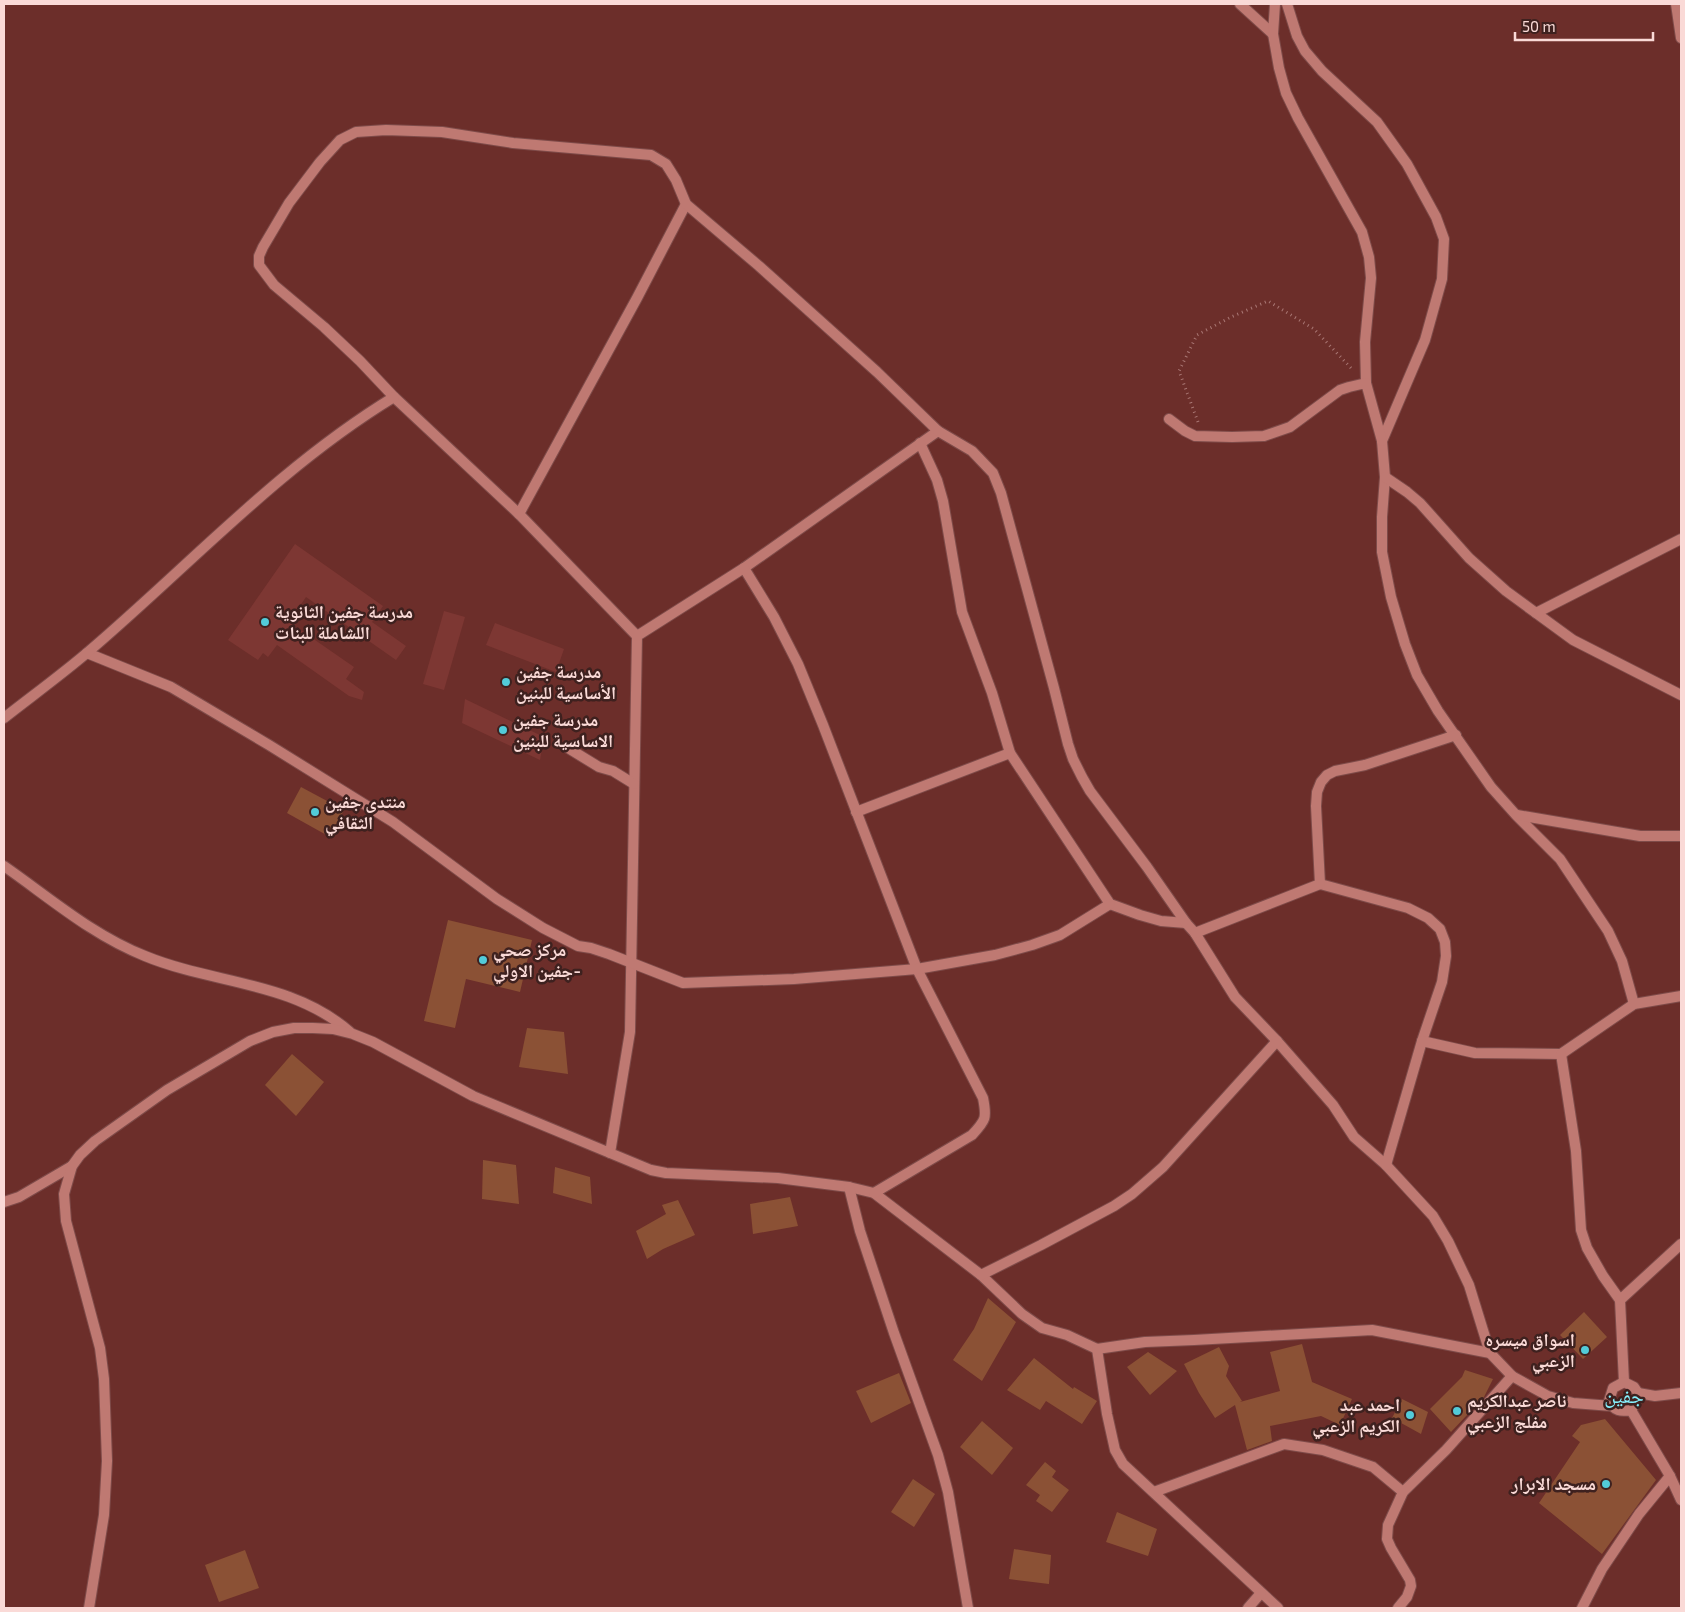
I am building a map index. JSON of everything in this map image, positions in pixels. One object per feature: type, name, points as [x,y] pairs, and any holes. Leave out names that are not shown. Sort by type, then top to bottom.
[{"type":"street","points":[[1240,4],[1273,34]]},
{"type":"street","points":[[1275,4],[1273,34],[1286,93],[1362,232],[1369,257],[1370,278],[1365,342],[1366,383],[1382,442],[1385,477],[1382,552],[1391,598],[1404,644],[1417,675],[1438,710],[1491,787],[1560,859],[1608,931],[1622,961],[1634,1004]]},
{"type":"street","points":[[1287,4],[1297,36],[1306,51],[1322,71],[1377,122],[1407,164],[1436,217],[1444,239],[1442,279],[1425,340],[1382,442]]},
{"type":"street","points":[[1676,4],[1681,38]]},
{"type":"street","points":[[610,1153],[630,1032],[637,636],[519,514],[394,397],[342,344],[265,276],[260,265],[259,256],[289,203],[320,162],[340,140],[356,132],[386,130],[442,132],[514,143],[651,155],[666,164],[676,180],[686,204],[877,372],[938,431],[972,451],[993,473],[1001,493],[1073,759],[1090,791],[1195,933],[1235,997],[1277,1041],[1333,1105],[1354,1137],[1386,1165],[1433,1216],[1448,1241],[1469,1285],[1490,1353],[1512,1376],[1548,1396],[1573,1403],[1612,1406],[1622,1411],[1631,1410]]},
{"type":"street","points":[[519,514],[686,204]]},
{"type":"street","points":[[1169,420],[1185,432],[1195,436],[1264,436],[1290,427],[1340,390],[1349,386],[1366,383]]},
{"type":"street","points":[[4,718],[87,653],[219,533],[320,448],[348,426],[394,397]]},
{"type":"street","points":[[637,636],[744,568],[938,431]]},
{"type":"street","points":[[920,443],[937,480],[944,501],[962,612],[992,693],[1010,753],[1110,904],[1161,921],[1186,923]]},
{"type":"street","points":[[1385,477],[1420,503],[1468,558],[1506,591],[1573,640],[1681,695]]},
{"type":"street","points":[[1536,613],[1681,539]]},
{"type":"street","points":[[744,568],[774,618],[798,664],[917,969],[983,1098],[986,1114],[982,1124],[972,1135],[874,1193]]},
{"type":"street","points":[[87,653],[171,687],[269,745],[393,822],[497,899],[543,928],[578,946],[591,948],[631,962],[683,983],[794,979],[917,969],[1032,945],[1060,935],[1110,904]]},
{"type":"street","points":[[1320,884],[1316,806],[1317,792],[1321,782],[1327,775],[1335,771],[1365,765],[1456,735]]},
{"type":"street","points":[[568,748],[599,767],[613,772],[634,784]]},
{"type":"street","points":[[856,812],[1010,753]]},
{"type":"street","points":[[1516,815],[1640,836],[1681,836]]},
{"type":"street","points":[[4,866],[78,920],[121,946],[182,970],[292,997],[335,1018],[353,1034]]},
{"type":"street","points":[[1195,933],[1320,884],[1408,908],[1428,918],[1440,929],[1445,942],[1446,956],[1442,982],[1422,1041],[1386,1165]]},
{"type":"street","points":[[1422,1041],[1475,1053],[1561,1054],[1634,1004],[1681,996]]},
{"type":"street","points":[[4,1202],[19,1197],[72,1166],[95,1141],[133,1113],[167,1090],[250,1041],[273,1032],[294,1028],[333,1029],[373,1042],[473,1096],[651,1170],[666,1173],[778,1178],[848,1187],[874,1193],[981,1275],[1022,1314],[1042,1328],[1067,1335],[1097,1349],[1145,1342],[1372,1330],[1490,1353]]},
{"type":"street","points":[[981,1275],[1114,1206],[1132,1194],[1163,1167],[1277,1041]]},
{"type":"street","points":[[1561,1054],[1576,1151],[1581,1230],[1587,1248],[1620,1300],[1624,1382]]},
{"type":"street","points":[[72,1166],[64,1194],[66,1221],[100,1348],[104,1379],[107,1461],[105,1506],[89,1608]]},
{"type":"street","points":[[848,1187],[860,1232],[938,1455],[948,1492],[968,1608]]},
{"type":"street","points":[[1620,1300],[1681,1244]]},
{"type":"street","points":[[1097,1349],[1107,1414],[1115,1450],[1123,1464],[1278,1608]]},
{"type":"street","points":[[1398,1608],[1407,1597],[1411,1586],[1410,1580],[1387,1539],[1388,1525],[1403,1492],[1446,1450],[1512,1376]]},
{"type":"street","points":[[1624,1382],[1634,1387],[1638,1393],[1655,1396],[1681,1393]]},
{"type":"street","points":[[1612,1406],[1609,1401],[1613,1388],[1624,1382]]},
{"type":"street","points":[[1631,1410],[1638,1393]]},
{"type":"street","points":[[1631,1410],[1670,1476],[1681,1500]]},
{"type":"street","points":[[1154,1492],[1284,1444],[1323,1450],[1373,1467],[1403,1492]]},
{"type":"street","points":[[1582,1608],[1602,1568],[1639,1514],[1670,1476]]},
{"type":"street","points":[[1248,1608],[1261,1593]]},
{"type":"path","points":[[1203,437],[1178,371],[1197,335],[1231,317],[1268,301],[1314,329],[1366,383]]},
{"type":"shaded area","name":"مدرسة جفين الثانوية اللشاملة للبنات","points":[[295,544],[383,606],[372,622],[406,646],[396,660],[306,597],[289,622],[354,667],[346,679],[364,692],[362,700],[349,696],[277,645],[268,657],[263,653],[258,660],[228,640]]},
{"type":"shaded area","points":[[444,611],[465,617],[444,690],[423,684]]},
{"type":"shaded area","name":"مدرسة جفين الاساسية للبنين","points":[[495,623],[564,649],[556,672],[486,645]]},
{"type":"shaded area","name":"مدرسة جفين الاساسية للبنين","points":[[465,699],[544,737],[540,760],[462,723]]},
{"type":"building","name":"منتدى جفين الثقافي","points":[[301,787],[344,810],[330,837],[287,813]]},
{"type":"building","name":"مركز صحي جفين الاولي-","points":[[448,920],[532,940],[520,992],[466,979],[455,1028],[424,1021]]},
{"type":"building","points":[[527,1028],[564,1032],[568,1074],[519,1067]]},
{"type":"building","points":[[292,1054],[324,1082],[296,1116],[265,1085]]},
{"type":"building","points":[[483,1160],[516,1165],[519,1204],[482,1199]]},
{"type":"building","points":[[555,1167],[590,1177],[592,1204],[553,1193]]},
{"type":"building","points":[[790,1197],[798,1226],[753,1234],[750,1204]]},
{"type":"building","points":[[678,1200],[695,1235],[663,1249],[647,1259],[636,1231],[666,1214],[662,1205]]},
{"type":"building","points":[[988,1298],[1016,1322],[982,1381],[953,1360],[974,1329]]},
{"type":"building","points":[[1584,1312],[1607,1337],[1583,1359],[1560,1335]]},
{"type":"building","points":[[1302,1344],[1312,1382],[1352,1399],[1340,1425],[1321,1416],[1270,1426],[1272,1441],[1247,1450],[1235,1405],[1215,1418],[1184,1364],[1219,1347],[1229,1366],[1226,1376],[1242,1401],[1240,1402],[1280,1391],[1270,1352]]},
{"type":"building","points":[[1148,1352],[1177,1371],[1150,1395],[1127,1367]]},
{"type":"building","points":[[1034,1358],[1073,1389],[1074,1387],[1097,1401],[1082,1424],[1046,1401],[1040,1410],[1007,1390]]},
{"type":"building","points":[[1465,1370],[1493,1379],[1484,1397],[1451,1432],[1430,1409],[1462,1377]]},
{"type":"building","points":[[899,1373],[911,1403],[871,1423],[856,1391]]},
{"type":"building","name":"احمد عبد الكريم الزعبي","points":[[1402,1399],[1428,1412],[1421,1434],[1392,1418]]},
{"type":"building","name":"مسجد الابرار","points":[[1605,1419],[1656,1480],[1602,1554],[1539,1503],[1580,1442],[1572,1436],[1581,1425]]},
{"type":"building","points":[[982,1421],[1013,1448],[992,1475],[960,1447]]},
{"type":"building","points":[[1045,1462],[1056,1471],[1052,1477],[1069,1490],[1052,1512],[1036,1501],[1040,1495],[1026,1485]]},
{"type":"building","points":[[913,1479],[935,1494],[914,1527],[891,1512]]},
{"type":"building","points":[[1117,1512],[1157,1529],[1148,1556],[1106,1542]]},
{"type":"building","points":[[1014,1549],[1051,1555],[1049,1584],[1009,1579]]},
{"type":"building","points":[[245,1550],[259,1588],[219,1602],[205,1565]]},
{"type":"place","name":"مدرسة جفين الثانوية اللشاملة للبنات","points":[[265,622]]},
{"type":"place","name":"مدرسة جفين الأساسية للبنين","points":[[506,682]]},
{"type":"place","name":"مدرسة جفين الاساسية للبنين","points":[[503,730]]},
{"type":"place","name":"منتدى جفين الثقافي","points":[[315,812]]},
{"type":"place","name":"مركز صحي جفين الاولي-","points":[[483,960]]},
{"type":"place","name":"اسواق ميسره الزعبي","points":[[1585,1350]]},
{"type":"place","name":"ناصر عبدالكريم مفلج الزعبي","points":[[1457,1411]]},
{"type":"place","name":"احمد عبد الكريم الزعبي","points":[[1410,1415]]},
{"type":"place","name":"مسجد الابرار","points":[[1606,1484]]},
{"type":"district","name":"جفين","points":[[1624,1396]]}]
